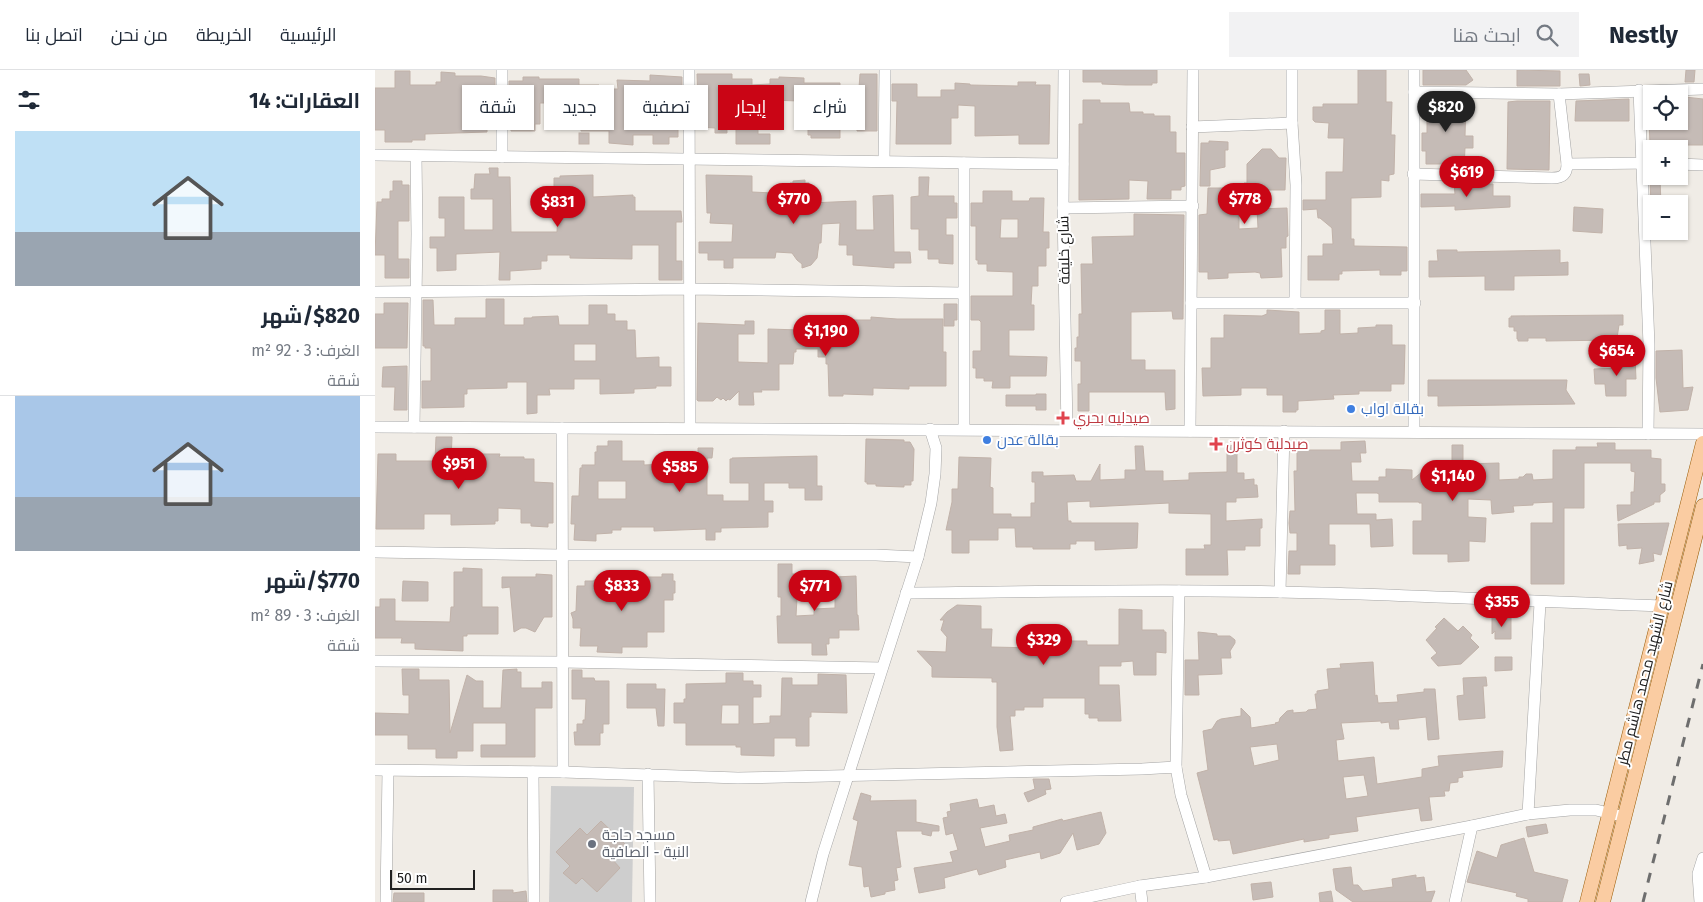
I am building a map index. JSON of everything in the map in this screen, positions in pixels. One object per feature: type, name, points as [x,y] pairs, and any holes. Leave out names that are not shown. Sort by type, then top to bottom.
[{"type":"main road","name":"شارع الشهيد محمد هاشم مطر","points":[[1587,902],[1703,443]]},
{"type":"main road","name":"شارع الشهيد محمد هاشم مطر","points":[[1603,902],[1703,506]]},
{"type":"street","points":[[502,70],[502,157]]},
{"type":"street","points":[[689,70],[690,428]]},
{"type":"street","points":[[884,161],[885,70]]},
{"type":"street","name":"شارع خليفة","points":[[1064,70],[1063,208],[1067,430]]},
{"type":"street","points":[[1190,431],[1193,70]]},
{"type":"street","points":[[1292,70],[1292,123],[1296,185],[1295,303]]},
{"type":"street","points":[[1414,70],[1414,432]]},
{"type":"street","points":[[1414,92],[1559,94],[1703,89]]},
{"type":"street","points":[[1639,90],[1644,140]]},
{"type":"street","points":[[1413,174],[1558,178],[1567,172],[1559,94]]},
{"type":"street","points":[[1192,127],[1292,123]]},
{"type":"street","points":[[375,155],[1063,164]]},
{"type":"street","points":[[414,427],[417,293],[416,156]]},
{"type":"street","points":[[1567,164],[1643,162]]},
{"type":"street","points":[[964,163],[964,430]]},
{"type":"street","points":[[1688,164],[1703,165]]},
{"type":"street","points":[[1646,185],[1649,345],[1648,434]]},
{"type":"street","points":[[1063,208],[1193,206]]},
{"type":"street","points":[[375,292],[689,289],[963,293]]},
{"type":"street","points":[[1191,303],[1415,303]]},
{"type":"street","points":[[375,427],[1703,434]]},
{"type":"street","points":[[562,428],[563,772]]},
{"type":"street","points":[[811,902],[823,854],[918,558],[931,503],[935,474],[936,448],[930,429]]},
{"type":"street","points":[[1280,592],[1284,431]]},
{"type":"street","points":[[375,552],[562,555],[877,555],[918,558]]},
{"type":"street","points":[[1179,591],[1176,767],[1181,795],[1206,877]]},
{"type":"street","points":[[906,593],[1280,592],[1662,606]]},
{"type":"street","points":[[1528,814],[1540,603]]},
{"type":"street","points":[[375,661],[562,662],[883,668]]},
{"type":"street","points":[[375,770],[563,772],[738,778],[1132,770],[1176,767]]},
{"type":"street","points":[[386,902],[388,771]]},
{"type":"street","points":[[533,772],[534,902]]},
{"type":"street","points":[[648,774],[650,902]]},
{"type":"street","points":[[1066,902],[1140,886],[1206,877],[1528,814],[1570,810],[1596,810],[1625,817]]},
{"type":"street","points":[[1455,902],[1472,826]]},
{"type":"street","points":[[1700,902],[1698,874],[1703,858]]},
{"type":"street","points":[[1140,886],[1142,902]]},
{"type":"shaded area","name":"مسجد حاجة النية - الصافية","points":[[551,786],[634,787],[632,902],[549,902]]},
{"type":"building","points":[[1083,70],[1157,70],[1157,83],[1152,83],[1152,85],[1126,85],[1083,82]]},
{"type":"building","points":[[1358,70],[1386,70],[1386,102],[1392,102],[1391,135],[1395,135],[1394,174],[1389,175],[1389,181],[1381,180],[1381,197],[1351,198],[1351,239],[1354,239],[1354,246],[1407,247],[1407,271],[1401,271],[1401,275],[1380,275],[1380,270],[1342,271],[1342,274],[1339,274],[1339,280],[1308,280],[1308,256],[1323,256],[1323,244],[1333,244],[1332,228],[1318,218],[1317,209],[1303,210],[1303,200],[1326,200],[1326,172],[1343,172],[1344,138],[1328,138],[1329,123],[1315,122],[1313,120],[1313,107],[1323,107],[1323,104],[1358,104]]},
{"type":"building","points":[[1423,70],[1466,70],[1473,80],[1466,85],[1423,85]]},
{"type":"building","points":[[1517,70],[1560,71],[1560,86],[1517,86]]},
{"type":"building","points":[[1686,70],[1695,70],[1694,82],[1685,82]]},
{"type":"building","points":[[395,71],[410,71],[410,85],[436,85],[436,82],[441,82],[441,72],[455,73],[455,76],[495,78],[495,85],[462,85],[462,130],[487,130],[487,132],[425,134],[425,140],[385,142],[385,130],[375,130],[375,88],[395,88]]},
{"type":"building","points":[[697,74],[732,74],[732,79],[752,79],[752,85],[718,85],[718,130],[727,130],[727,133],[715,133],[715,128],[708,128],[708,85],[697,85]]},
{"type":"building","points":[[860,74],[877,74],[877,131],[857,131],[865,130],[865,85],[859,85]]},
{"type":"building","points":[[1579,74],[1589,74],[1590,85],[1580,86]]},
{"type":"building","points":[[650,75],[682,77],[682,85],[624,85],[624,130],[678,130],[678,137],[669,137],[669,144],[653,144],[653,135],[633,135],[633,145],[609,143],[609,131],[581,131],[614,130],[614,89],[618,89],[617,80],[650,81]]},
{"type":"building","points":[[523,77],[579,79],[579,85],[544,85],[544,103],[540,103],[540,124],[535,124],[535,131],[511,131],[534,130],[534,85],[509,85],[509,81],[523,81]]},
{"type":"building","points":[[779,77],[804,78],[804,83],[840,83],[840,85],[794,85],[794,101],[784,100],[784,85],[752,85],[770,84],[770,79],[779,79]]},
{"type":"building","points":[[1018,82],[1036,82],[1035,85],[1050,85],[1049,144],[1019,144],[1019,135],[975,136],[975,106],[958,105],[958,118],[951,118],[951,144],[896,144],[897,101],[892,101],[892,84],[917,84],[917,97],[941,97],[941,90],[955,90],[955,83],[1018,86]]},
{"type":"building","points":[[1688,97],[1703,99],[1703,145],[1688,145],[1688,140],[1650,140],[1649,130],[1688,130]]},
{"type":"building","points":[[1629,99],[1629,121],[1575,121],[1576,101]]},
{"type":"building","points":[[1083,100],[1100,100],[1100,103],[1129,103],[1130,112],[1143,112],[1143,114],[1154,114],[1154,116],[1170,116],[1170,132],[1176,132],[1176,153],[1185,153],[1185,186],[1181,187],[1181,190],[1171,190],[1171,199],[1147,199],[1148,181],[1129,180],[1129,199],[1079,200],[1079,124],[1083,124]]},
{"type":"building","points":[[1424,100],[1466,100],[1465,136],[1473,136],[1473,148],[1465,148],[1464,168],[1450,168],[1450,164],[1426,164],[1426,151],[1422,151],[1422,133],[1427,133],[1427,114],[1424,113]]},
{"type":"building","points":[[1550,101],[1549,170],[1507,169],[1508,102]]},
{"type":"building","points":[[736,130],[758,130],[758,134],[770,134],[770,144],[736,144]]},
{"type":"building","points":[[808,130],[840,130],[840,138],[811,138],[811,135],[808,135]]},
{"type":"building","points":[[579,133],[589,133],[589,144],[579,144]]},
{"type":"building","points":[[1209,141],[1228,142],[1228,150],[1225,150],[1225,167],[1210,170],[1210,186],[1200,186],[1201,143],[1209,143]]},
{"type":"building","points":[[1262,149],[1271,149],[1279,158],[1286,158],[1285,190],[1265,190],[1265,202],[1239,202],[1239,229],[1258,228],[1257,209],[1287,208],[1288,236],[1286,237],[1286,248],[1281,248],[1282,277],[1261,278],[1260,273],[1255,272],[1228,273],[1228,278],[1208,279],[1208,272],[1199,272],[1199,215],[1207,214],[1208,188],[1244,188],[1244,183],[1247,183],[1247,164]]},
{"type":"building","points":[[489,168],[498,168],[498,177],[510,177],[511,232],[557,232],[558,211],[554,211],[554,178],[560,178],[560,176],[593,175],[593,197],[633,195],[635,197],[635,211],[681,211],[682,222],[676,222],[676,261],[682,261],[682,280],[659,280],[659,245],[632,245],[632,259],[570,258],[570,255],[547,255],[547,261],[541,261],[541,269],[510,271],[510,280],[499,280],[500,252],[456,254],[456,270],[437,271],[437,248],[430,248],[430,237],[445,237],[445,218],[439,218],[439,197],[464,197],[464,230],[493,230],[493,199],[471,199],[471,189],[474,189],[475,174],[490,174]]},
{"type":"building","points":[[706,175],[752,176],[752,192],[773,193],[773,196],[790,196],[790,183],[805,180],[805,183],[809,183],[810,203],[856,201],[856,230],[874,230],[873,196],[893,195],[894,252],[910,252],[911,263],[894,263],[894,268],[853,265],[853,255],[847,255],[847,245],[839,245],[840,223],[822,224],[821,243],[819,243],[817,258],[811,265],[802,268],[802,264],[792,253],[776,252],[775,258],[733,258],[733,268],[724,268],[724,260],[708,260],[708,253],[699,253],[699,242],[732,242],[733,224],[710,223],[711,213],[707,213]]},
{"type":"building","points":[[919,177],[929,177],[928,196],[954,196],[954,203],[957,203],[957,218],[946,218],[946,235],[953,235],[953,264],[939,263],[939,259],[928,259],[928,250],[919,250],[919,229],[911,229],[911,197],[919,196]]},
{"type":"building","points":[[393,181],[402,181],[402,185],[409,185],[409,221],[398,221],[398,259],[409,259],[409,278],[385,278],[385,255],[375,255],[377,202],[382,202],[382,199],[390,199],[390,191],[393,191]]},
{"type":"building","points":[[1454,183],[1493,184],[1493,196],[1510,196],[1510,207],[1455,210],[1455,206],[1421,207],[1421,194],[1455,194]]},
{"type":"building","points":[[1650,185],[1660,185],[1661,195],[1651,195]]},
{"type":"building","points":[[983,191],[1012,191],[1012,201],[1029,201],[1030,198],[1044,198],[1043,232],[1049,232],[1049,248],[1046,248],[1046,266],[1038,266],[1038,286],[1032,286],[1031,305],[1034,305],[1034,330],[1009,330],[1009,356],[1047,357],[1046,376],[1010,376],[1010,388],[992,388],[993,381],[984,381],[984,378],[976,378],[976,368],[973,368],[973,351],[981,351],[981,322],[979,320],[971,320],[971,296],[1013,296],[1013,272],[987,271],[987,264],[978,264],[978,260],[976,260],[976,226],[971,226],[971,203],[983,203]],"holes":[[[1001,219],[1018,219],[1018,238],[1000,238]]]},
{"type":"building","points":[[1574,207],[1603,209],[1602,233],[1573,231]]},
{"type":"building","points":[[1134,214],[1184,215],[1183,319],[1173,319],[1172,311],[1131,312],[1131,360],[1145,360],[1145,370],[1175,370],[1175,409],[1166,410],[1165,392],[1089,392],[1089,411],[1078,411],[1078,384],[1081,384],[1081,361],[1075,361],[1075,348],[1077,348],[1077,337],[1079,337],[1079,314],[1082,314],[1081,264],[1093,264],[1092,237],[1134,236]]},
{"type":"building","points":[[1437,250],[1457,250],[1457,252],[1560,250],[1560,263],[1568,262],[1568,275],[1514,276],[1514,290],[1485,290],[1485,276],[1429,277],[1429,261],[1438,261]]},
{"type":"building","points":[[486,299],[504,299],[504,325],[524,325],[524,318],[558,316],[559,325],[589,325],[589,305],[607,305],[607,314],[615,314],[615,321],[627,321],[627,330],[635,330],[636,358],[659,357],[659,367],[671,367],[671,386],[634,389],[634,393],[600,394],[600,379],[574,379],[574,389],[549,389],[550,395],[537,395],[537,413],[527,414],[527,382],[507,382],[507,388],[467,389],[467,394],[464,394],[464,407],[422,408],[422,381],[431,381],[431,348],[423,346],[423,300],[433,300],[434,325],[455,325],[455,318],[486,318]],"holes":[[[574,344],[596,344],[596,361],[574,361]]]},
{"type":"building","points":[[384,303],[408,303],[407,348],[375,348],[375,314],[384,314]]},
{"type":"building","points":[[944,304],[957,304],[957,320],[954,320],[954,326],[944,326]]},
{"type":"building","points":[[1267,310],[1299,312],[1299,334],[1321,333],[1321,331],[1325,330],[1325,310],[1340,310],[1340,334],[1358,333],[1358,328],[1392,325],[1392,345],[1405,345],[1404,384],[1391,384],[1391,391],[1359,391],[1359,394],[1333,395],[1334,399],[1298,401],[1298,410],[1296,412],[1283,412],[1283,395],[1267,395],[1267,388],[1241,388],[1241,395],[1203,396],[1202,368],[1211,368],[1211,338],[1224,338],[1224,315],[1262,316],[1267,314]]},
{"type":"building","points":[[1623,315],[1623,325],[1619,325],[1615,340],[1546,341],[1546,338],[1528,338],[1528,341],[1518,341],[1517,331],[1514,331],[1514,327],[1509,327],[1509,318],[1511,316]]},
{"type":"building","points":[[871,317],[943,319],[943,352],[946,352],[946,386],[909,386],[909,389],[873,388],[873,395],[843,394],[843,396],[829,396],[826,357],[818,357],[818,349],[796,349],[793,364],[779,364],[779,390],[753,392],[754,405],[739,405],[739,391],[730,400],[726,401],[723,398],[721,400],[717,397],[713,401],[697,400],[698,323],[745,325],[745,321],[754,321],[754,334],[738,334],[738,362],[768,363],[768,329],[833,331],[833,320],[871,320]]},
{"type":"building","points":[[1682,350],[1683,388],[1693,387],[1688,410],[1660,412],[1656,378],[1656,351]]},
{"type":"building","points":[[1635,357],[1636,379],[1626,379],[1626,396],[1606,396],[1605,384],[1595,384],[1594,369],[1622,368],[1621,358]]},
{"type":"building","points":[[407,366],[407,410],[394,410],[395,387],[382,387],[383,367]]},
{"type":"building","points":[[1428,380],[1567,380],[1566,390],[1575,404],[1438,406],[1438,396],[1428,396]]},
{"type":"building","points":[[1046,394],[1046,410],[1036,410],[1036,406],[1006,406],[1006,395]]},
{"type":"building","points":[[436,437],[452,437],[451,461],[479,462],[480,454],[500,454],[499,457],[534,459],[534,482],[553,483],[553,523],[548,523],[548,527],[531,526],[531,523],[521,523],[521,509],[498,508],[498,521],[495,521],[495,524],[451,525],[451,514],[424,514],[424,529],[376,529],[378,454],[396,454],[396,461],[435,461]]},
{"type":"building","points":[[866,439],[904,440],[904,442],[910,442],[914,449],[913,481],[911,481],[911,485],[904,485],[904,487],[876,486],[876,484],[867,484],[865,482]]},
{"type":"building","points":[[608,441],[622,441],[622,461],[644,461],[644,465],[698,463],[698,448],[713,448],[712,458],[707,458],[707,495],[723,495],[723,501],[749,501],[749,483],[730,483],[730,459],[732,458],[817,456],[817,486],[822,486],[822,500],[805,500],[805,488],[789,488],[789,483],[764,483],[764,501],[773,501],[773,512],[768,512],[768,527],[721,528],[721,532],[715,532],[715,540],[706,540],[706,529],[654,531],[654,527],[621,527],[621,530],[612,530],[612,533],[596,534],[596,541],[574,540],[575,524],[571,524],[572,496],[579,496],[580,468],[582,468],[582,465],[595,465],[597,446],[608,446]],"holes":[[[598,481],[626,481],[626,499],[598,499]]]},
{"type":"building","points":[[1365,441],[1366,453],[1360,453],[1361,462],[1351,462],[1352,481],[1379,481],[1379,477],[1386,477],[1386,469],[1412,470],[1412,480],[1427,468],[1452,468],[1452,445],[1463,445],[1463,464],[1499,463],[1499,480],[1519,479],[1519,477],[1523,477],[1526,474],[1532,474],[1533,480],[1553,479],[1553,450],[1576,450],[1576,447],[1598,447],[1597,443],[1615,443],[1615,450],[1651,450],[1651,458],[1661,459],[1661,484],[1665,484],[1665,491],[1660,495],[1660,502],[1654,502],[1654,504],[1618,521],[1617,505],[1631,505],[1631,492],[1634,492],[1635,472],[1631,471],[1631,463],[1584,463],[1584,508],[1564,508],[1564,584],[1531,584],[1531,523],[1553,523],[1553,502],[1513,506],[1514,512],[1492,514],[1491,500],[1468,499],[1468,517],[1486,518],[1485,542],[1469,541],[1469,561],[1448,562],[1448,554],[1413,554],[1413,521],[1422,521],[1422,503],[1379,502],[1379,494],[1377,493],[1356,493],[1357,514],[1376,514],[1376,520],[1392,519],[1393,546],[1371,547],[1370,524],[1329,524],[1329,545],[1335,545],[1335,565],[1300,565],[1300,574],[1288,574],[1289,551],[1297,551],[1297,533],[1290,533],[1289,523],[1290,511],[1295,511],[1294,471],[1297,471],[1297,450],[1341,450],[1341,442]]},
{"type":"building","points":[[1237,445],[1237,473],[1244,473],[1244,480],[1254,479],[1254,485],[1257,485],[1258,497],[1236,498],[1236,502],[1226,502],[1226,521],[1262,519],[1262,528],[1260,528],[1260,546],[1245,546],[1245,550],[1227,550],[1228,575],[1186,575],[1186,549],[1205,549],[1204,545],[1211,545],[1211,514],[1169,513],[1169,503],[1090,507],[1090,501],[1067,502],[1068,521],[1071,521],[1071,523],[1138,523],[1137,548],[1095,550],[1095,541],[1076,541],[1076,544],[1070,544],[1070,549],[1016,547],[1015,528],[998,528],[998,540],[969,540],[969,553],[952,553],[952,530],[946,530],[952,502],[952,489],[958,489],[959,457],[991,458],[990,487],[993,488],[993,514],[1011,514],[1011,517],[1031,517],[1031,503],[1035,503],[1035,482],[1032,482],[1032,472],[1043,472],[1043,476],[1074,475],[1076,481],[1091,481],[1100,464],[1100,480],[1125,479],[1125,470],[1136,470],[1135,446],[1143,446],[1145,471],[1163,471],[1163,481],[1189,480],[1189,473],[1227,472],[1227,446]]},
{"type":"building","points":[[1669,523],[1661,555],[1653,553],[1654,561],[1639,564],[1642,548],[1627,549],[1627,545],[1619,546],[1618,524]]},
{"type":"building","points":[[778,564],[792,564],[792,574],[805,574],[805,598],[797,598],[796,616],[814,615],[814,609],[835,608],[835,577],[856,576],[859,630],[839,630],[839,638],[829,638],[829,644],[826,644],[827,655],[812,655],[812,643],[778,643],[777,616],[781,616],[781,597],[778,597]]},
{"type":"building","points":[[463,568],[482,569],[482,607],[498,607],[498,634],[467,634],[467,636],[463,636],[463,651],[415,649],[415,643],[401,643],[402,638],[375,638],[375,607],[380,607],[380,599],[395,599],[395,621],[450,622],[451,607],[454,607],[454,572],[463,572]]},
{"type":"building","points":[[536,574],[552,575],[552,617],[544,617],[535,632],[521,628],[514,632],[510,587],[502,588],[502,577],[536,577]]},
{"type":"building","points":[[662,574],[673,574],[675,593],[673,593],[673,600],[664,600],[664,632],[647,632],[647,647],[622,647],[622,653],[597,652],[598,646],[580,646],[581,628],[573,628],[571,613],[576,611],[577,586],[585,586],[585,581],[646,579],[646,577],[662,577]]},
{"type":"building","points":[[403,581],[428,582],[428,601],[402,601]]},
{"type":"building","points":[[957,605],[981,606],[981,629],[992,629],[991,647],[1038,648],[1038,641],[1087,641],[1087,645],[1119,645],[1119,609],[1142,610],[1142,630],[1164,630],[1166,632],[1166,653],[1156,652],[1156,675],[1134,675],[1133,661],[1121,662],[1121,666],[1099,666],[1099,685],[1119,685],[1121,721],[1098,721],[1098,718],[1089,718],[1089,714],[1085,714],[1085,698],[1043,698],[1043,707],[1024,707],[1024,710],[1015,710],[1015,716],[1010,716],[1013,750],[1000,751],[997,727],[997,682],[992,682],[992,678],[932,677],[932,667],[917,651],[946,652],[947,637],[941,630],[944,620],[940,620]]},
{"type":"building","points":[[1492,617],[1511,618],[1511,639],[1495,639],[1495,631],[1492,634]]},
{"type":"building","points":[[1444,618],[1458,631],[1463,626],[1472,635],[1470,638],[1479,647],[1461,664],[1438,666],[1431,658],[1437,653],[1426,640]]},
{"type":"building","points":[[1198,632],[1217,634],[1217,636],[1230,636],[1235,640],[1235,643],[1230,651],[1231,658],[1221,658],[1222,674],[1198,675],[1199,695],[1185,695],[1185,660],[1199,660]]},
{"type":"building","points":[[1495,657],[1512,657],[1512,670],[1495,671]]},
{"type":"building","points":[[1373,662],[1375,696],[1377,695],[1378,703],[1398,702],[1397,695],[1424,692],[1424,689],[1435,689],[1439,739],[1428,740],[1426,717],[1398,720],[1399,729],[1390,729],[1389,722],[1381,723],[1381,721],[1341,723],[1344,739],[1336,740],[1338,761],[1374,757],[1377,784],[1422,777],[1422,769],[1439,766],[1438,756],[1503,751],[1502,767],[1462,771],[1463,777],[1458,778],[1458,782],[1450,783],[1449,791],[1444,791],[1445,796],[1429,797],[1432,820],[1421,821],[1419,808],[1356,817],[1358,831],[1329,835],[1329,838],[1304,842],[1304,839],[1233,854],[1230,840],[1214,840],[1197,773],[1208,770],[1203,731],[1212,729],[1217,721],[1221,719],[1241,716],[1241,708],[1250,717],[1251,728],[1276,724],[1287,711],[1293,710],[1293,713],[1317,709],[1315,694],[1317,694],[1317,691],[1329,689],[1327,669],[1341,668],[1340,664]],"holes":[[[1277,744],[1279,760],[1254,766],[1250,747]],[[1364,775],[1368,796],[1346,799],[1343,777]]]},
{"type":"building","points":[[402,669],[419,669],[419,680],[449,680],[450,733],[467,675],[476,681],[483,681],[483,708],[501,708],[503,670],[517,669],[517,672],[521,672],[521,688],[542,688],[542,682],[552,682],[552,708],[535,708],[535,757],[481,757],[481,745],[506,745],[506,723],[473,723],[473,751],[457,751],[457,758],[436,758],[436,749],[408,749],[408,735],[375,735],[375,713],[409,714],[409,695],[403,695]]},
{"type":"building","points":[[572,670],[582,670],[582,678],[594,678],[595,681],[609,681],[609,724],[603,724],[603,733],[600,733],[600,745],[575,745],[574,732],[577,732],[577,724],[583,724],[583,720],[585,720],[586,699],[572,699]]},
{"type":"building","points":[[726,673],[743,673],[743,681],[753,681],[753,685],[761,685],[761,697],[753,697],[753,724],[770,723],[770,716],[781,716],[782,678],[792,678],[792,685],[818,685],[818,674],[846,675],[847,713],[811,712],[811,717],[809,717],[809,746],[796,746],[796,738],[774,738],[774,756],[741,755],[741,747],[736,747],[736,745],[686,745],[686,723],[674,723],[674,703],[684,703],[684,699],[686,699],[686,684],[726,683]],"holes":[[[722,705],[739,705],[739,724],[721,724]]]},
{"type":"building","points":[[1486,677],[1487,686],[1483,686],[1485,718],[1459,720],[1457,696],[1464,695],[1463,678]]},
{"type":"building","points":[[627,684],[656,684],[656,689],[665,689],[664,726],[658,726],[656,708],[627,708]]},
{"type":"building","points":[[1033,779],[1049,779],[1051,789],[1045,790],[1046,794],[1028,802],[1024,793],[1035,789]]},
{"type":"building","points":[[861,793],[871,796],[870,801],[916,800],[916,822],[939,826],[939,831],[932,831],[931,836],[922,834],[922,831],[896,831],[901,867],[896,868],[898,880],[894,881],[895,890],[871,897],[869,886],[864,887],[862,867],[849,865],[858,821],[853,819]]},
{"type":"building","points":[[977,799],[979,808],[994,805],[996,816],[1005,814],[1007,823],[980,828],[985,847],[1010,841],[1009,835],[1033,830],[1033,827],[1062,819],[1063,821],[1101,812],[1106,833],[1099,844],[1077,850],[1073,833],[1060,853],[1041,859],[1040,852],[1005,860],[1006,867],[979,875],[977,869],[944,878],[945,888],[919,893],[914,868],[953,862],[950,852],[958,850],[953,833],[946,835],[943,818],[948,817],[947,812],[951,811],[950,804]]},
{"type":"building","name":"مسجد حاجة النية - الصافية","points":[[601,821],[626,845],[612,859],[620,868],[597,892],[582,878],[576,884],[563,873],[570,866],[556,852],[580,828],[587,835]]},
{"type":"building","points":[[1546,824],[1548,833],[1528,837],[1526,827]]},
{"type":"building","points":[[1524,838],[1534,872],[1568,880],[1562,902],[1528,902],[1528,899],[1516,896],[1517,893],[1467,882],[1477,851],[1497,858],[1501,845]]},
{"type":"building","points":[[1351,867],[1353,885],[1358,885],[1363,891],[1393,887],[1392,879],[1416,875],[1416,878],[1424,877],[1426,892],[1435,891],[1431,902],[1353,902],[1336,890],[1333,869]]},
{"type":"building","points":[[1271,882],[1273,897],[1253,900],[1251,884]]},
{"type":"building","points":[[493,890],[513,890],[513,893],[526,891],[527,902],[493,902]]},
{"type":"building","points":[[1331,891],[1333,902],[1320,902],[1319,893]]},
{"type":"building","points":[[394,893],[424,893],[424,902],[393,902]]},
{"type":"railway","points":[[1643,902],[1703,664]]},
{"type":"place","name":"بقالة اواب","points":[[1351,409]]},
{"type":"place","name":"صيدليه بحري","points":[[1063,418]]},
{"type":"place","name":"بقالة عدن","points":[[987,440]]},
{"type":"place","name":"صيدلية كوثرن","points":[[1216,444]]},
{"type":"place","name":"مسجد حاجة النية - الصافية","points":[[592,844]]}]
